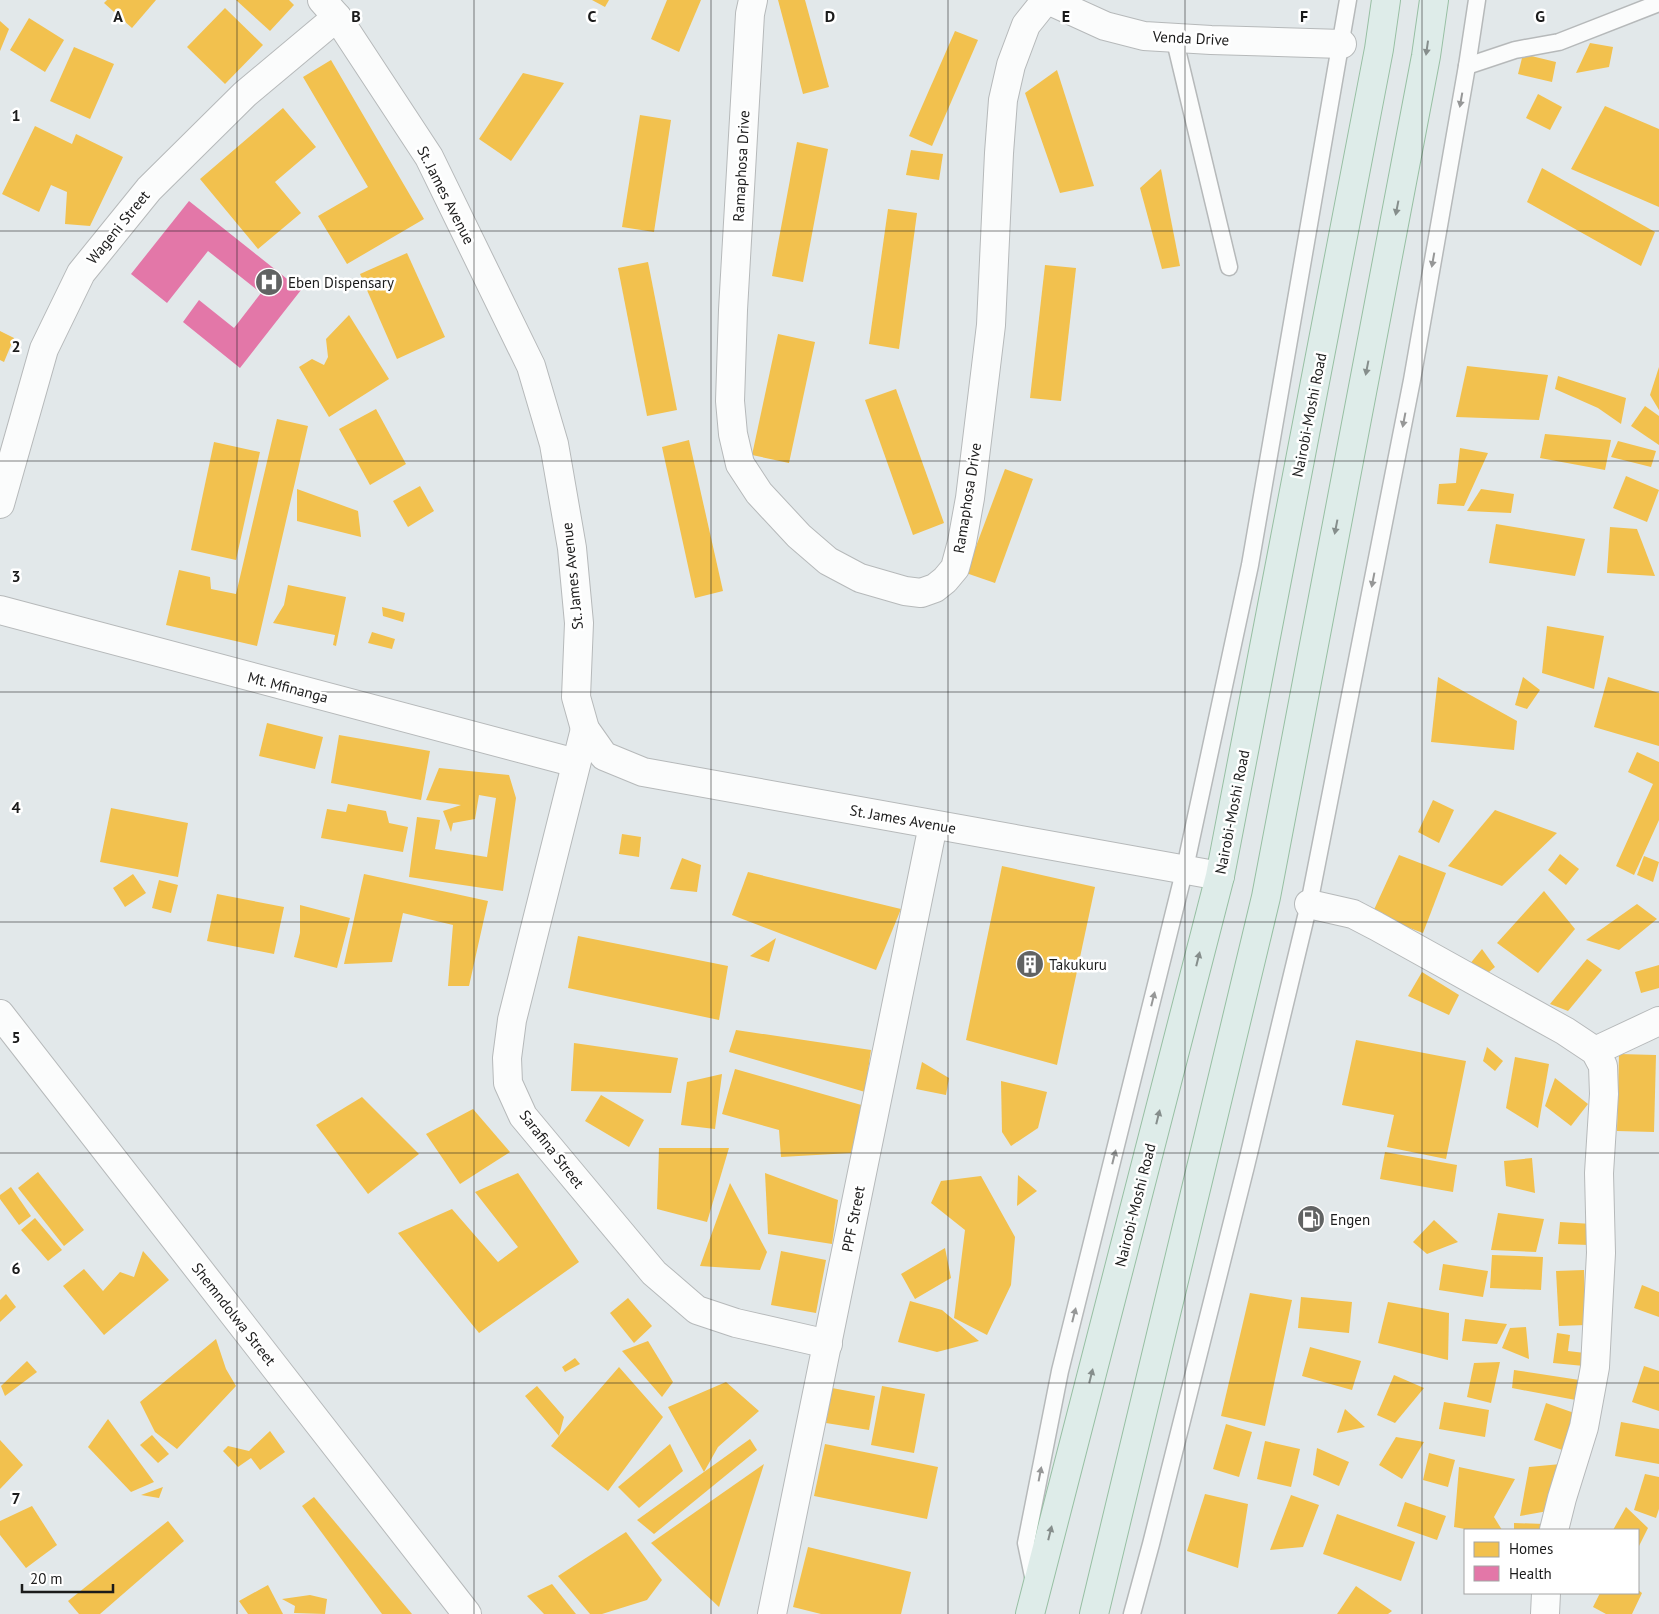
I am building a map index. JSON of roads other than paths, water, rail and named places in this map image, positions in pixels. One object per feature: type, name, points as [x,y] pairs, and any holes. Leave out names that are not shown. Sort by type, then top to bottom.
[{"type":"highway","name":"Nairobi-Moshi Road","points":[[1032,1602],[1220,876],[1377,58],[1386,0]]},
{"type":"highway","points":[[1094,1614],[1266,897],[1421,86],[1434,0]]},
{"type":"street","name":"Ramaphosa Drive","points":[[753,0],[750,24],[731,365],[730,401],[732,434],[740,464],[759,493],[799,536],[828,561],[860,578],[921,593],[936,588],[955,568],[962,542],[970,498],[992,325],[1003,100],[1011,65],[1026,25],[1047,0]]},
{"type":"street","name":"Venda Drive","points":[[1047,0],[1105,26],[1144,36],[1342,44]]},
{"type":"street","name":"St. James Avenue","points":[[330,8],[429,157],[531,366],[554,444],[572,548],[579,624],[576,697],[585,729],[604,756],[643,772],[933,825],[1185,868],[1220,876]]},
{"type":"street","name":"Wageni Street","points":[[0,504],[44,349],[80,273],[149,189],[330,8]]},
{"type":"street","name":"Mt. Mfinanga","points":[[0,610],[576,763]]},
{"type":"street","name":"Sarafina Street","points":[[585,729],[512,1020],[507,1058],[508,1084],[523,1116],[654,1273],[697,1310],[736,1323],[828,1344]]},
{"type":"street","name":"PPF Street","points":[[772,1614],[933,825]]},
{"type":"street","points":[[1309,904],[1353,914],[1565,1031],[1594,1051],[1603,1066],[1604,1094],[1599,1173],[1601,1254],[1594,1367],[1584,1427],[1554,1529]]},
{"type":"street","name":"Shemndolwa Street","points":[[0,1014],[467,1614]]},
{"type":"street","points":[[1594,1051],[1659,1021]]},
{"type":"street","points":[[1546,1594],[1546,1614]]},
{"type":"lane","points":[[1032,1602],[1026,1542],[1060,1371],[1185,868],[1250,565],[1342,44],[1348,0]]},
{"type":"lane","points":[[1132,1614],[1246,1166],[1309,904],[1412,380],[1477,0]]},
{"type":"lane","points":[[1467,66],[1514,50],[1559,42],[1659,2]]},
{"type":"lane","points":[[1174,38],[1229,267]]},
{"type":"place","name":"Eben Dispensary","points":[[269,282]]},
{"type":"place","name":"Takukuru","points":[[1030,964]]},
{"type":"place","name":"Engen","points":[[1311,1219]]}]
